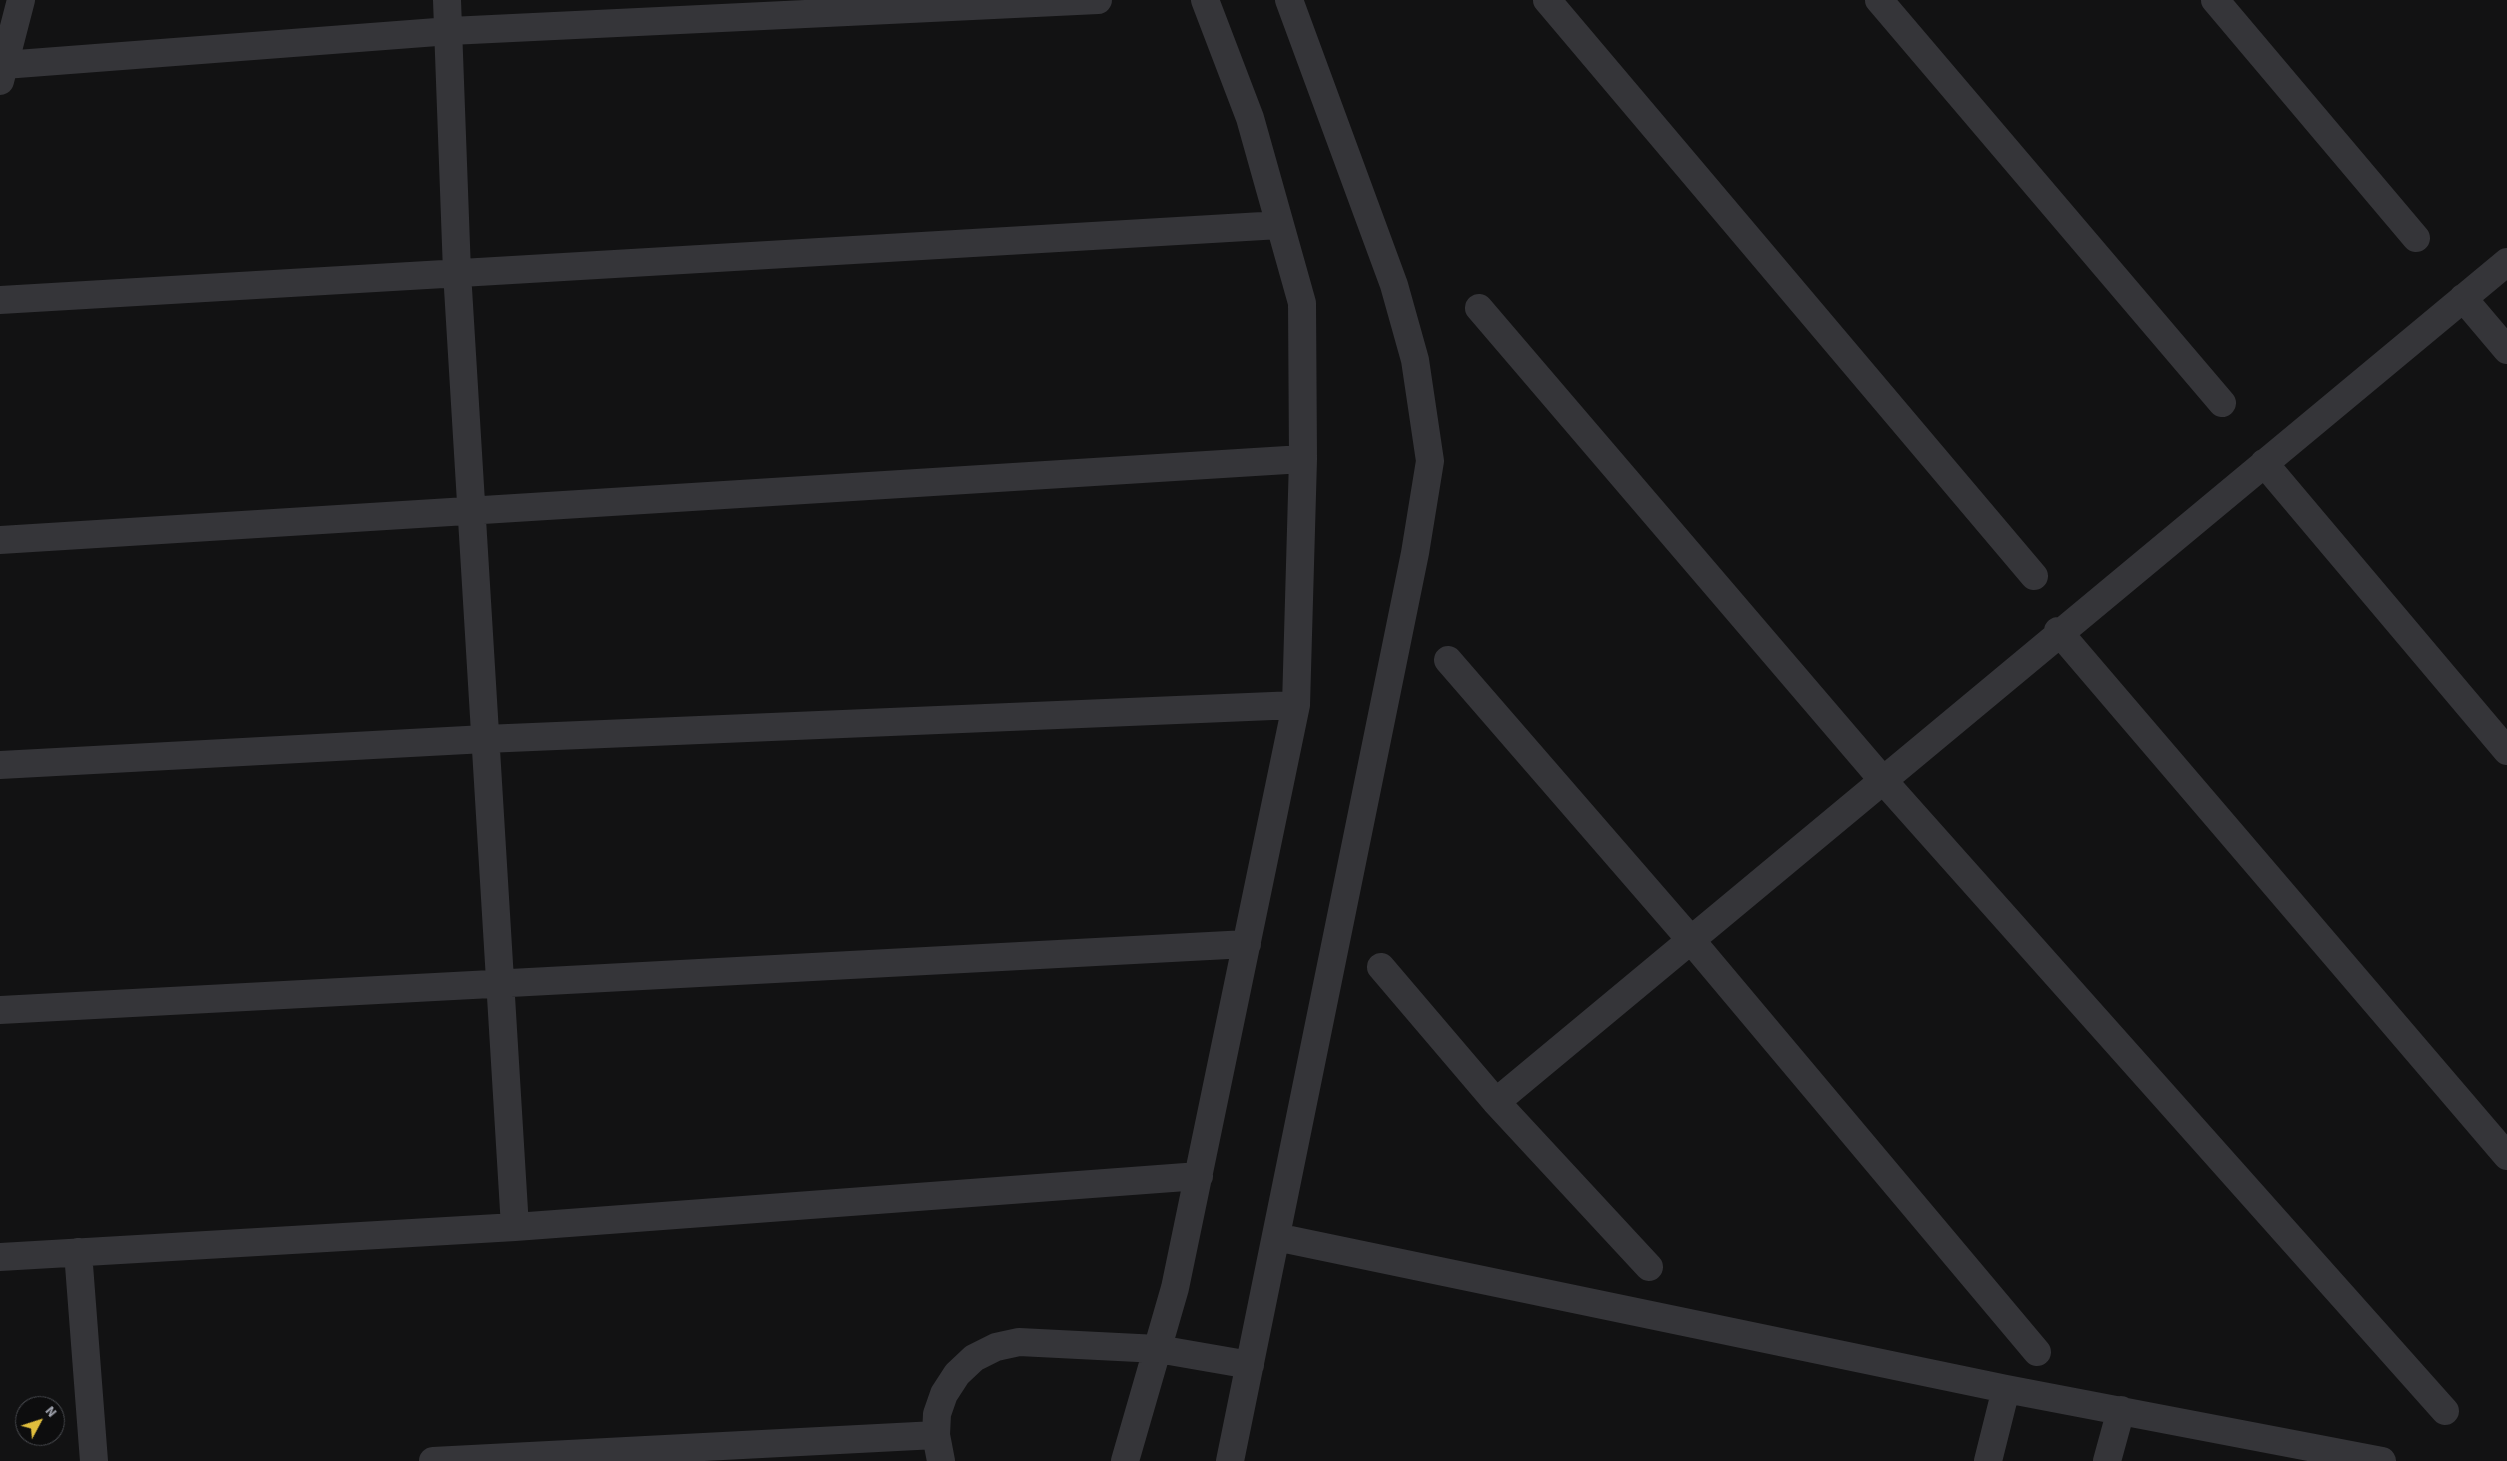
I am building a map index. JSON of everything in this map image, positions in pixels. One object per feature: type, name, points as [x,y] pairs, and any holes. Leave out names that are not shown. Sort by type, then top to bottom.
[{"type":"street","points":[[447,0],[450,31],[457,272],[515,1227]]},
{"type":"street","points":[[13,7],[2,73],[450,31],[1098,0]]},
{"type":"street","points":[[1125,1461],[1176,1288],[1296,705],[1303,459],[1302,303],[1250,118],[1205,0]]},
{"type":"street","points":[[1230,1461],[1415,553],[1430,461],[1415,360],[1394,285],[1289,0]]},
{"type":"street","points":[[1547,0],[2034,576]]},
{"type":"street","points":[[1879,0],[2222,403]]},
{"type":"street","points":[[2214,0],[2416,238]]},
{"type":"street","points":[[0,300],[1280,225]]},
{"type":"street","points":[[1496,1102],[1881,778],[2507,262]]},
{"type":"street","points":[[2464,298],[2507,350]]},
{"type":"street","points":[[1479,308],[1881,778],[2445,1411]]},
{"type":"street","points":[[0,540],[1303,459]]},
{"type":"street","points":[[2264,463],[2507,751]]},
{"type":"street","points":[[2058,632],[2507,1156]]},
{"type":"street","points":[[1448,660],[1690,939],[2037,1352]]},
{"type":"street","points":[[0,765],[485,739],[1296,705]]},
{"type":"street","points":[[0,1010],[1247,944]]},
{"type":"street","points":[[1380,967],[1496,1102],[1649,1266]]},
{"type":"street","points":[[0,1257],[515,1227],[1199,1176]]},
{"type":"street","points":[[1276,1238],[2006,1389],[2382,1461]]},
{"type":"street","points":[[78,1252],[94,1461]]},
{"type":"street","points":[[941,1461],[936,1435],[938,1414],[944,1394],[957,1374],[974,1358],[996,1346],[1019,1342],[1158,1349],[1250,1365]]},
{"type":"street","points":[[1988,1461],[2006,1389]]},
{"type":"street","points":[[2107,1461],[2121,1410]]},
{"type":"street","points":[[433,1461],[936,1435]]}]
